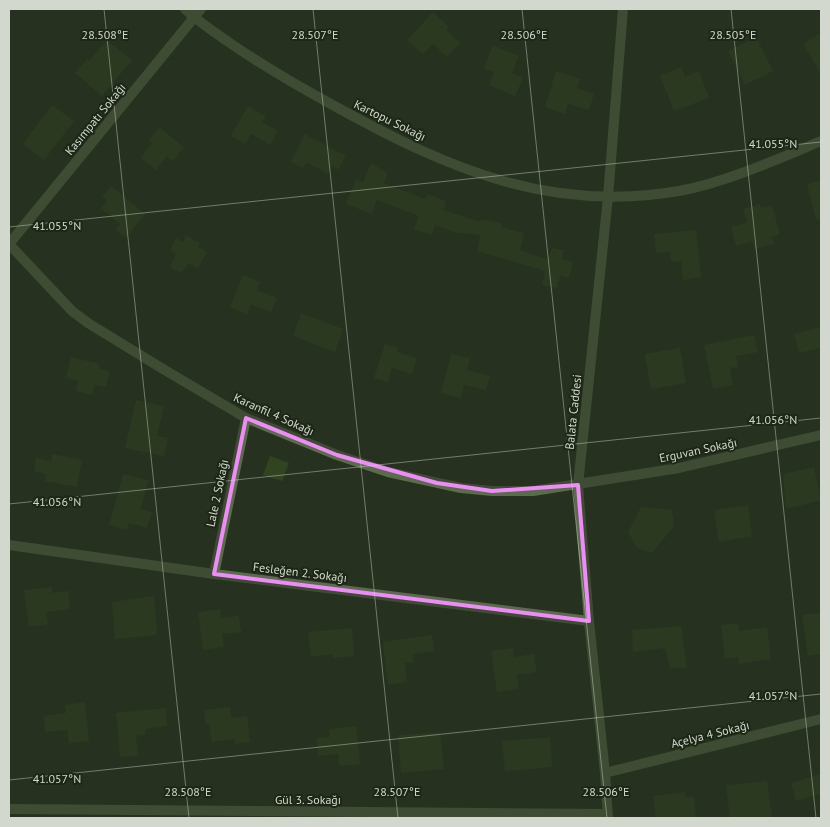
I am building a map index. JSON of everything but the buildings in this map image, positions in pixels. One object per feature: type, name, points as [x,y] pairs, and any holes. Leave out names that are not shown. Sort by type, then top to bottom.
[{"type":"street","name":"Kartopu Sokağı","points":[[185,9],[194,18],[243,52],[296,86],[389,136],[464,169],[500,181],[538,190],[608,196],[640,196],[679,191],[714,182],[821,141]]},
{"type":"street","name":"Kasımpatı Sokağı","points":[[9,244],[201,9]]},
{"type":"street","name":"Balata Caddesi","points":[[608,816],[606,773],[589,621],[578,485],[608,196],[623,9]]},
{"type":"street","name":"Karanfil 4 Sokağı","points":[[9,244],[72,311],[88,323],[246,418],[337,455],[388,472],[437,483],[492,491],[533,491],[578,485]]},
{"type":"street","name":"Lale 2 Sokağı","points":[[214,574],[246,418]]},
{"type":"street","name":"Erguvan Sokağı","points":[[578,485],[679,468],[821,435]]},
{"type":"street","name":"Fesleğen 2. Sokağı","points":[[9,545],[214,574],[589,621]]},
{"type":"street","name":"Açelya 4 Sokağı","points":[[606,773],[821,719]]},
{"type":"street","name":"Gül 3. Sokağı","points":[[9,809],[608,816]]},
{"type":"highlighted area","points":[[246,418],[337,455],[437,483],[492,491],[578,485],[589,621],[214,574]]}]
